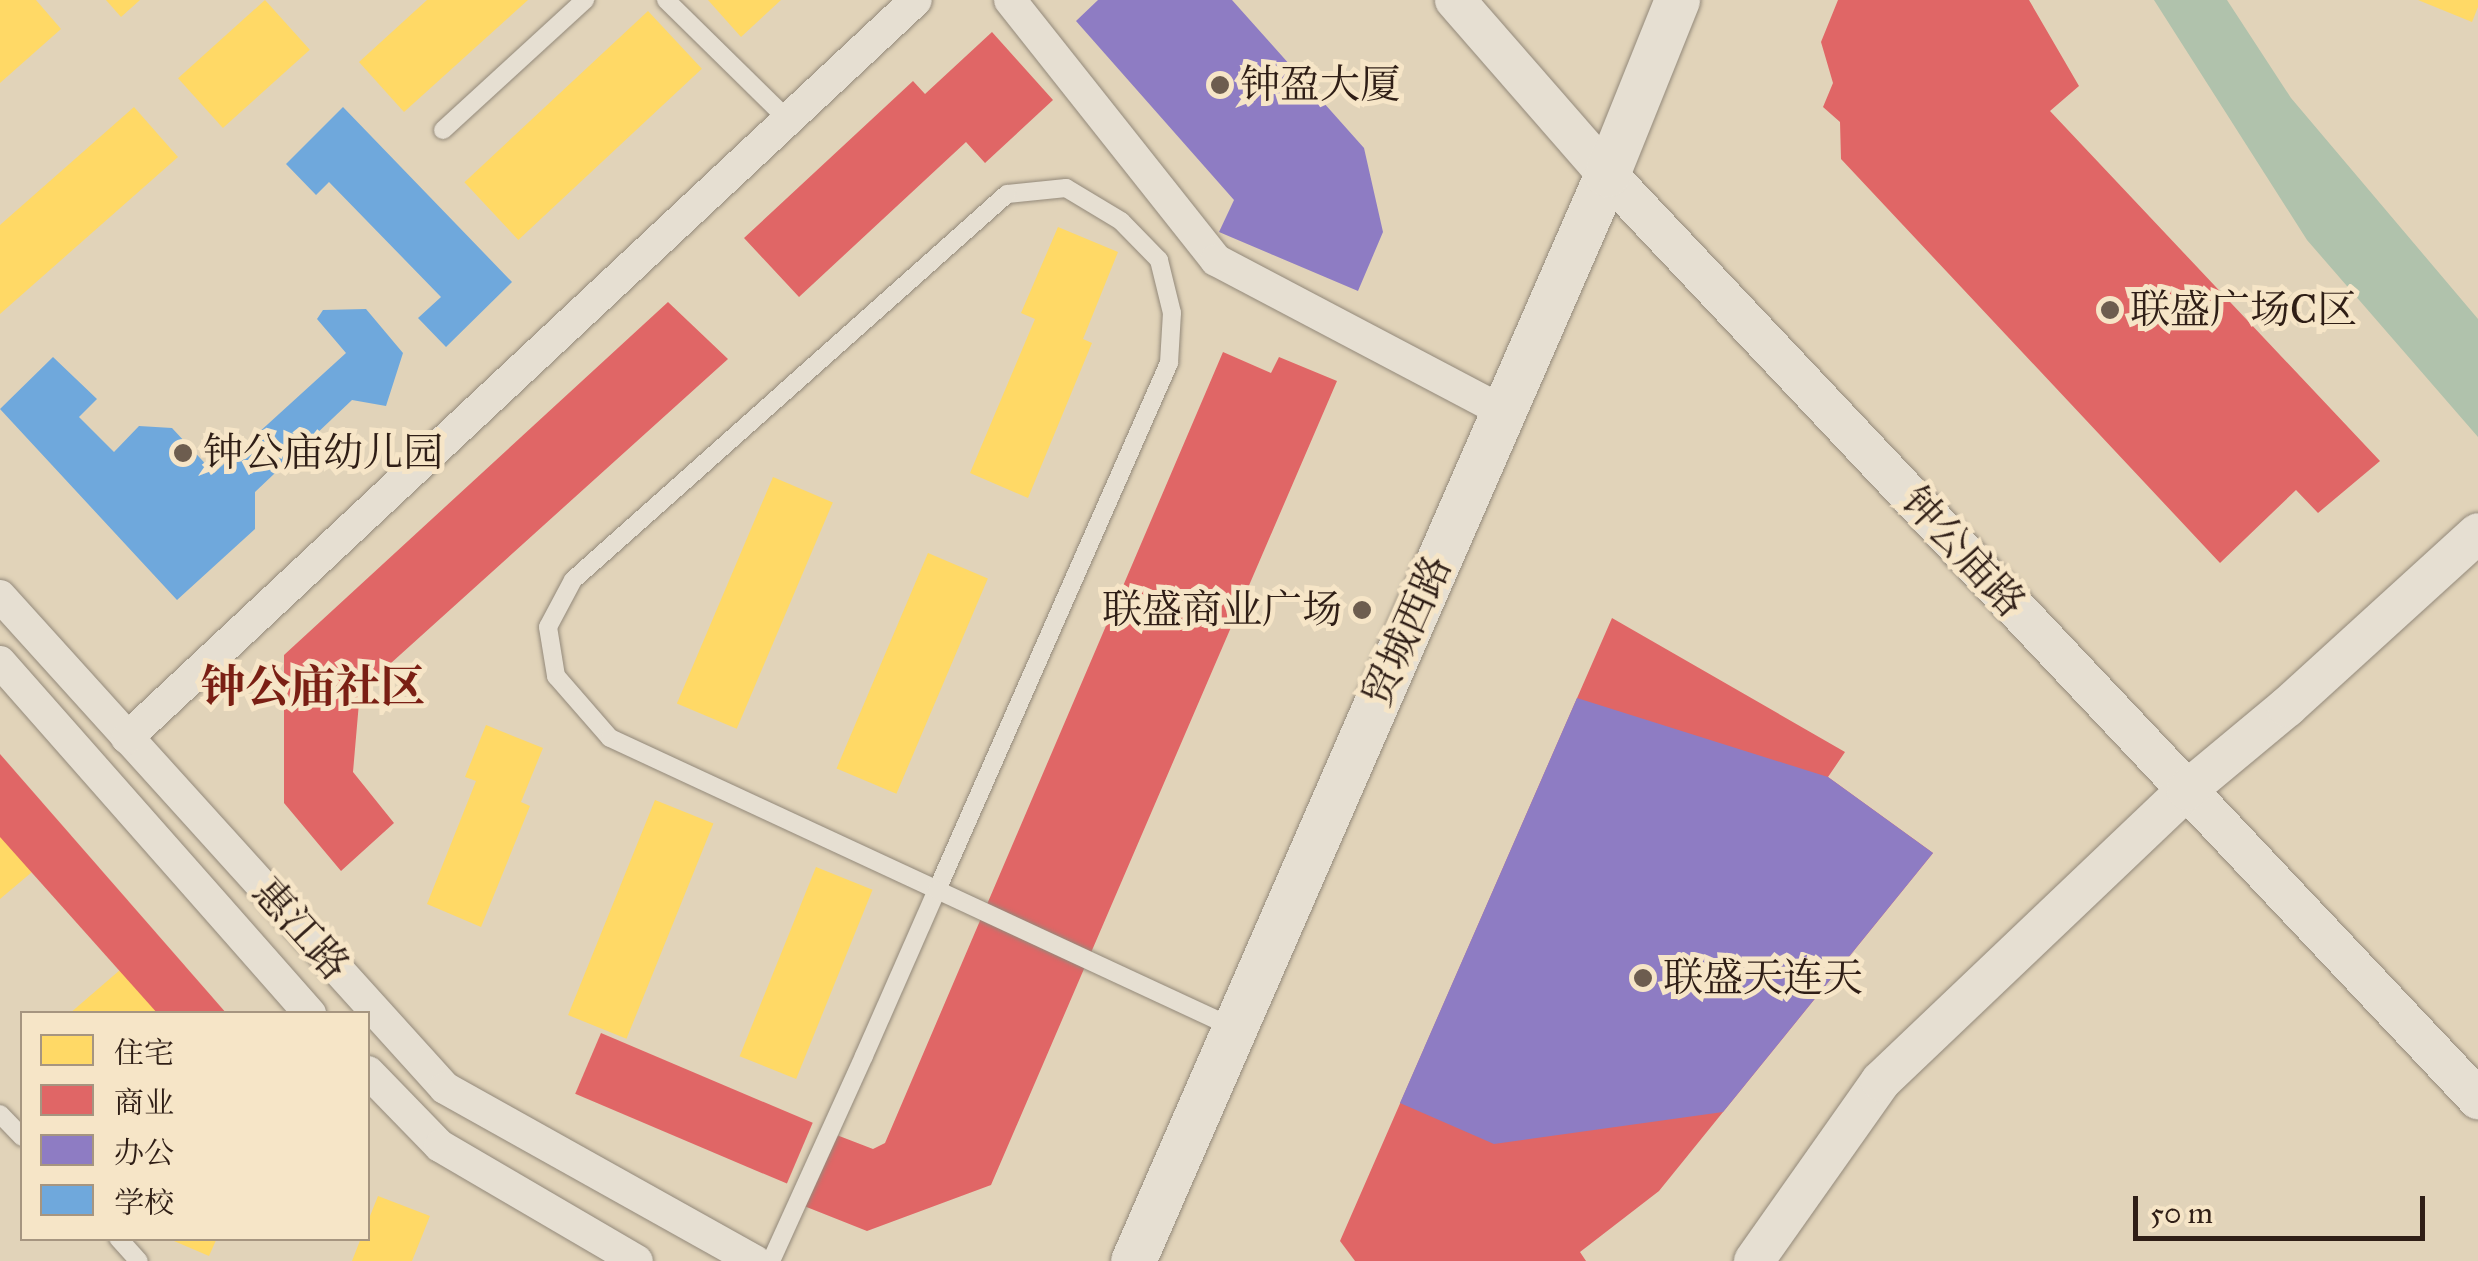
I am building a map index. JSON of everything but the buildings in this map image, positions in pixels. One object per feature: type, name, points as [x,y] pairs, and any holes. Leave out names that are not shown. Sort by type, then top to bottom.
[{"type":"main road","name":"贸城西路","points":[[1133,1261],[1606,174],[1677,0]]},
{"type":"street","points":[[127,738],[916,0]]},
{"type":"street","points":[[1010,0],[1216,260],[1503,410]]},
{"type":"street","name":"钟公庙路","points":[[1455,0],[1606,174],[2478,1099]]},
{"type":"street","points":[[1754,1261],[1881,1080],[2187,790],[2287,707],[2478,533]]},
{"type":"street","name":"惠江路","points":[[0,596],[445,1088],[755,1261]]},
{"type":"street","name":"惠江路","points":[[0,662],[307,1011]]},
{"type":"street","points":[[370,1074],[440,1146],[637,1261]]},
{"type":"lane","points":[[443,130],[585,0]]},
{"type":"lane","points":[[666,0],[788,120]]},
{"type":"lane","points":[[771,1261],[937,890],[1169,363],[1172,313],[1159,260],[1121,220],[1066,188],[1007,194],[573,580],[548,627],[556,676],[610,738],[937,890],[1234,1028]]},
{"type":"lane","points":[[121,1241],[139,1261]]},
{"type":"shaded area","points":[[2154,0],[2227,0],[2291,98],[2478,319],[2478,437],[2307,240]]},
{"type":"place","name":"钟盈大厦","points":[[1220,85]]},
{"type":"place","name":"联盛广场C区","points":[[2110,310]]},
{"type":"place","name":"钟公庙幼儿园","points":[[183,453]]},
{"type":"place","name":"联盛商业广场","points":[[1362,610]]},
{"type":"place","name":"联盛天连天","points":[[1643,978]]},
{"type":"district","name":"钟公庙社区","points":[[313,687]]}]
